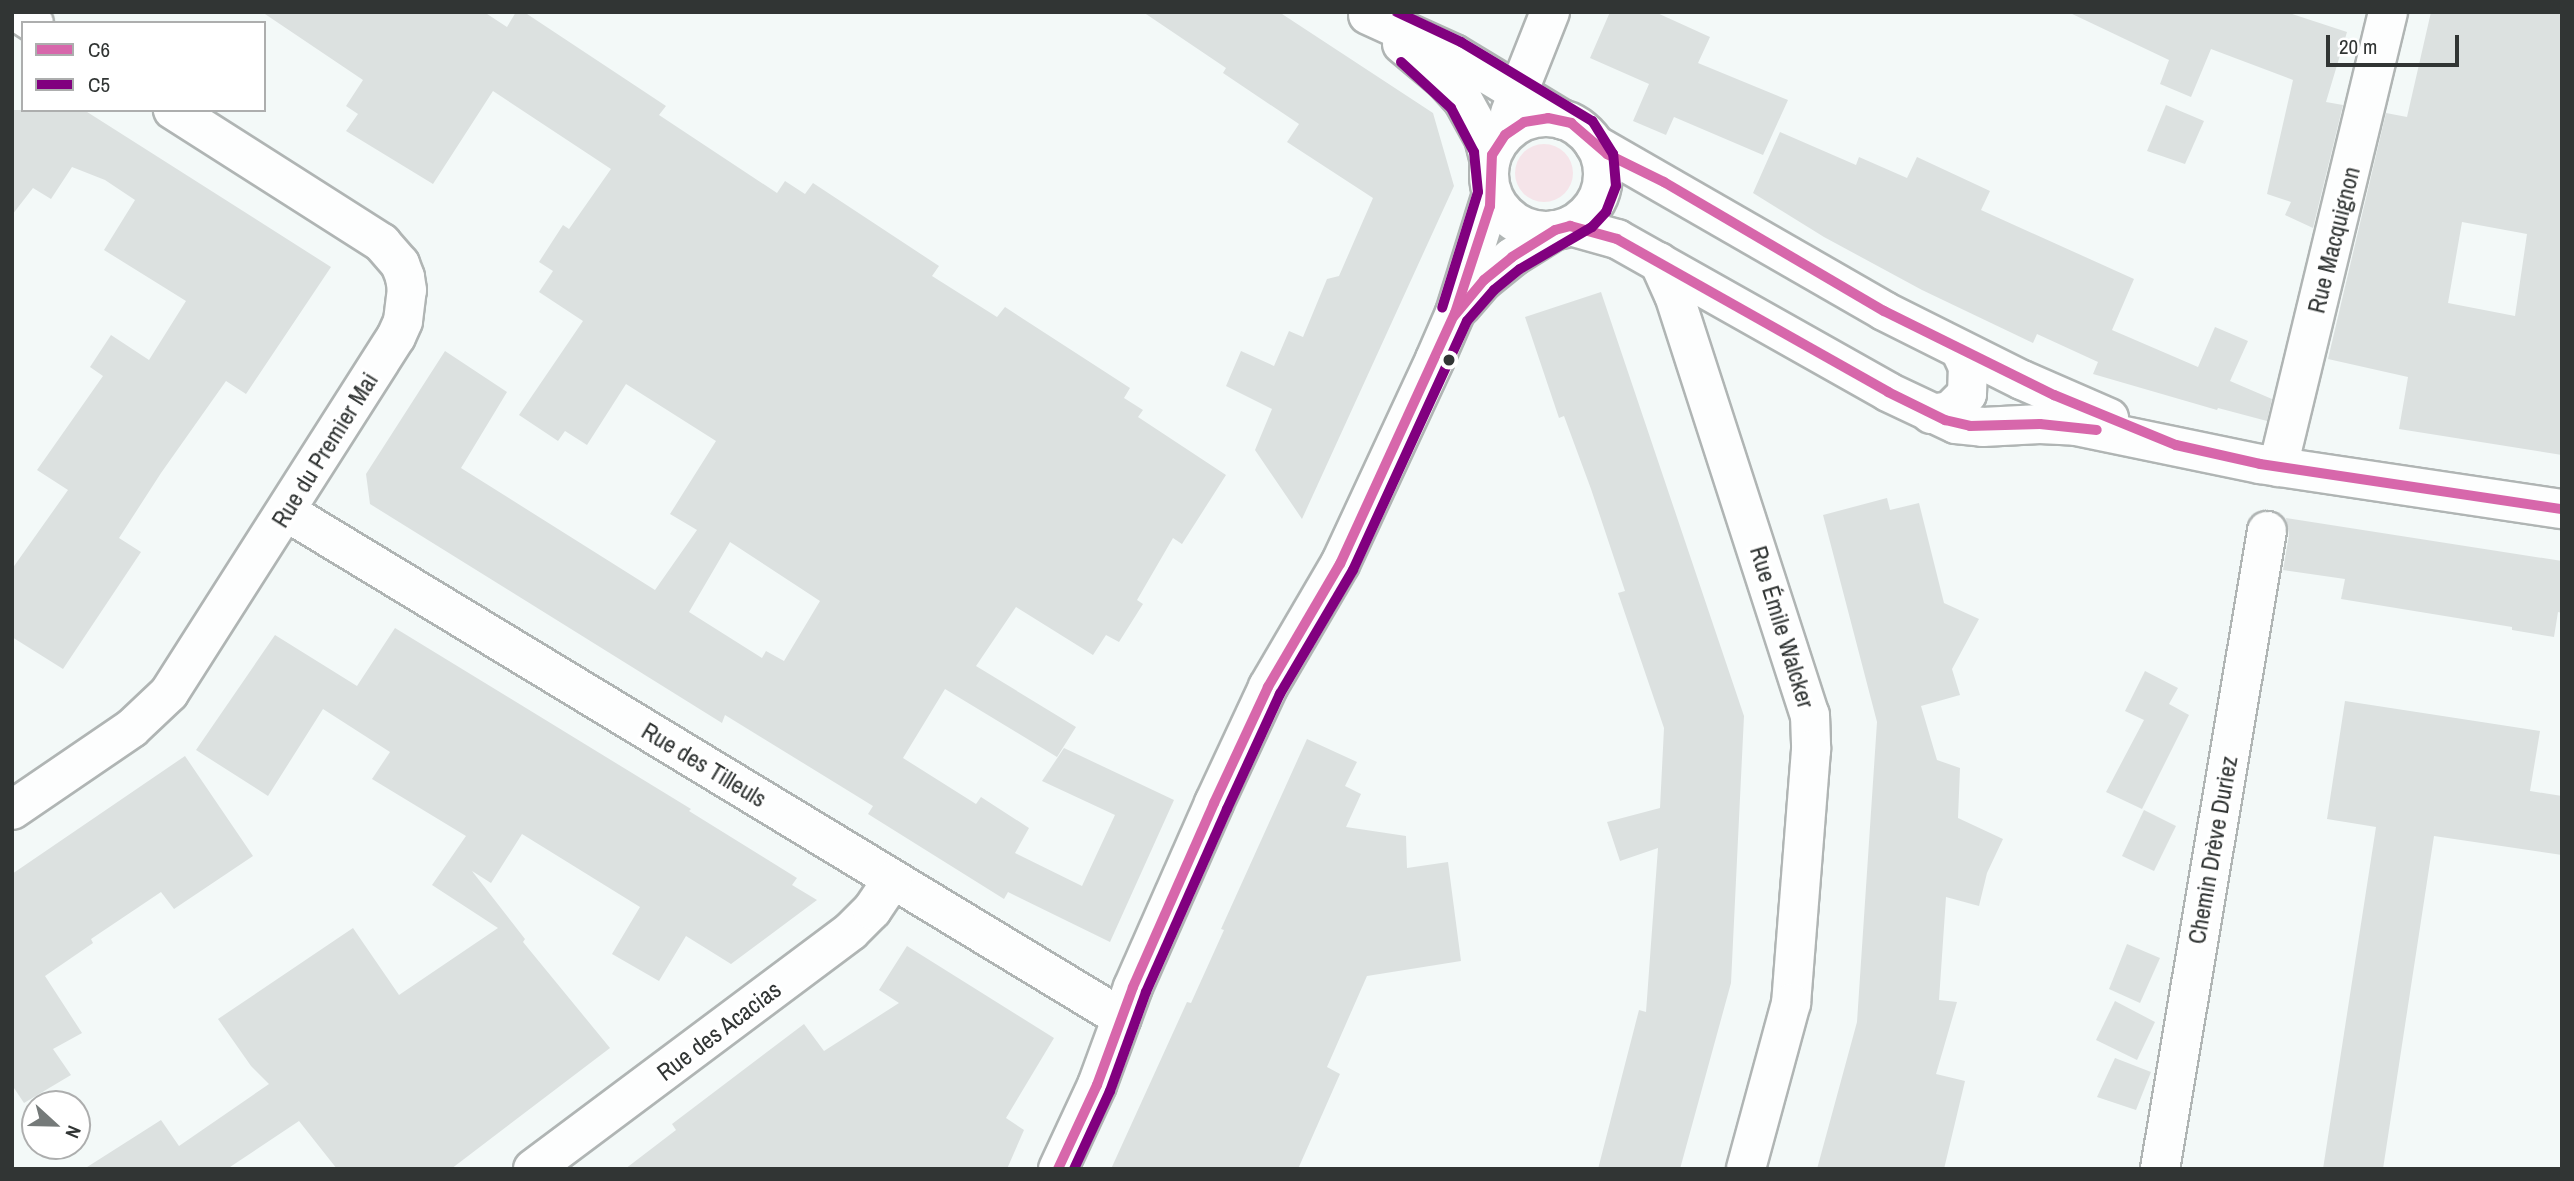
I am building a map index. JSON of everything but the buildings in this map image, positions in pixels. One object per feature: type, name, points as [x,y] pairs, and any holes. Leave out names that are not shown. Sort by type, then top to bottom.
[{"type":"street","points":[[1058,1169],[1097,1085],[1143,964],[1268,687],[1340,564],[1455,313],[1493,168],[1518,92],[1550,12]]},
{"type":"street","name":"Rue Macquignon","points":[[2277,467],[2388,12]]},
{"type":"street","points":[[1366,14],[1454,54],[1584,132],[1594,144],[1884,311],[2054,395],[2176,445]]},
{"type":"street","points":[[1366,14],[1445,80],[1463,100],[1484,138],[1504,214],[1517,224],[1539,231],[1562,228],[1618,239],[1931,414],[1970,426],[2076,426],[2277,467],[2562,509]]},
{"type":"street","name":"Rue du Premier Mai","points":[[12,810],[132,728],[169,693],[287,512],[396,337],[406,305],[405,277],[393,254],[371,234],[176,112]]},
{"type":"street","points":[[1493,168],[1505,135],[1524,122],[1540,118],[1563,120]]},
{"type":"street","points":[[1455,313],[1484,280],[1512,257],[1562,228],[1594,205],[1602,183],[1602,167],[1594,144]]},
{"type":"street","name":"Rue Émile Walcker","points":[[1659,262],[1674,295],[1810,715],[1811,750],[1791,1003],[1746,1169]]},
{"type":"street","points":[[1931,414],[1950,411],[1966,394],[1968,367],[1960,350]]},
{"type":"street","name":"Rue des Tilleuls","points":[[287,512],[1122,1018]]},
{"type":"street","name":"Chemin Drève Duriez","points":[[2160,1169],[2267,531]]},
{"type":"street","name":"Rue des Acacias","points":[[533,1169],[851,930],[872,910],[892,880]]},
{"type":"shaded area","points":[[1544,144],[1560,149],[1568,157],[1573,173],[1568,189],[1560,197],[1544,202],[1528,197],[1520,189],[1515,173],[1520,157],[1528,149]]},
{"type":"transit line","name":"C5","points":[[1074,1169],[1110,1091],[1146,992],[1280,694],[1353,570],[1467,321],[1494,290],[1520,269],[1592,227],[1606,212],[1616,186],[1613,154],[1592,121],[1461,42],[1397,12]]},
{"type":"transit line","name":"C5","points":[[1401,62],[1451,108],[1474,152],[1478,192],[1442,308]]},
{"type":"transit line","name":"C6","points":[[1058,1169],[1097,1085],[1133,987],[1214,803],[1268,687],[1340,564],[1455,313],[1490,206],[1492,155],[1505,135],[1524,122],[1548,118],[1571,123],[1607,154],[1664,182],[1884,311],[2054,395],[2176,445],[2260,464],[2562,509]]},
{"type":"transit line","name":"C6","points":[[1570,226],[1617,239],[1888,392],[1945,420],[1970,426],[2040,424],[2097,430]]},
{"type":"transit line","name":"C6","points":[[1454,316],[1484,280],[1512,257],[1555,230],[1570,226]]}]
